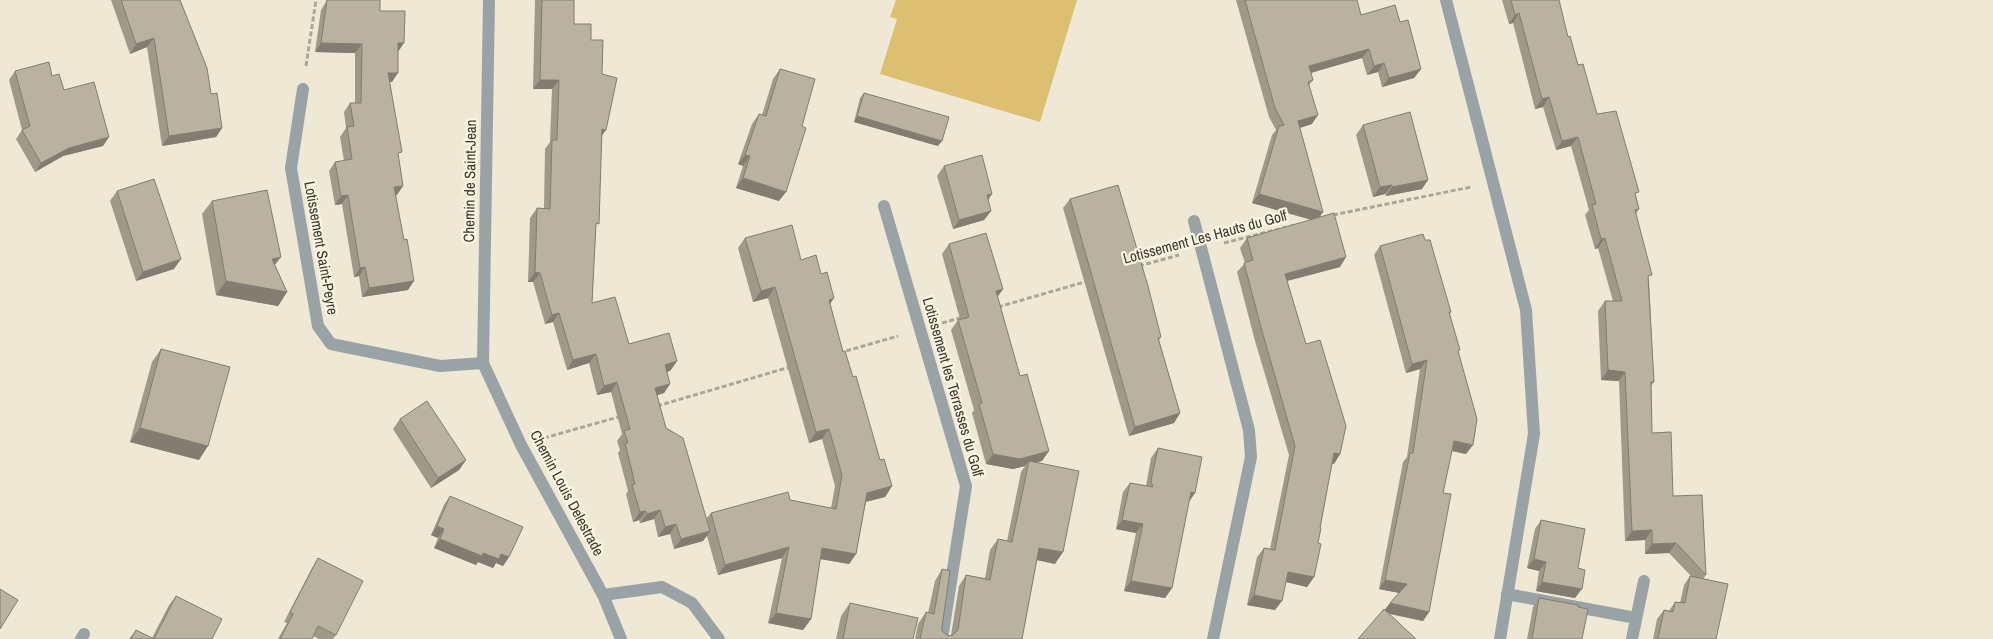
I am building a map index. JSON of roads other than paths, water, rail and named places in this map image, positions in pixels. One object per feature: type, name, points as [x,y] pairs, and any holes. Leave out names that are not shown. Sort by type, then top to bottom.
[{"type":"street","name":"Chemin de Saint-Jean","points":[[483,362],[489,0]]},
{"type":"street","points":[[1446,0],[1526,310],[1534,434],[1500,639]]},
{"type":"street","name":"Lotissement Saint-Peyre","points":[[303,89],[291,168],[318,326],[331,344],[440,366],[483,362]]},
{"type":"street","name":"Lotissement les Terrasses du Golf","points":[[884,206],[966,486],[942,639]]},
{"type":"street","points":[[1194,221],[1249,430],[1251,457],[1214,639]]},
{"type":"street","name":"Chemin Louis Delestrade","points":[[483,362],[522,445],[603,595],[621,639]]},
{"type":"street","points":[[1632,639],[1644,582]]},
{"type":"street","points":[[603,595],[662,587],[692,603],[720,639]]},
{"type":"street","points":[[1507,594],[1636,618]]}]
